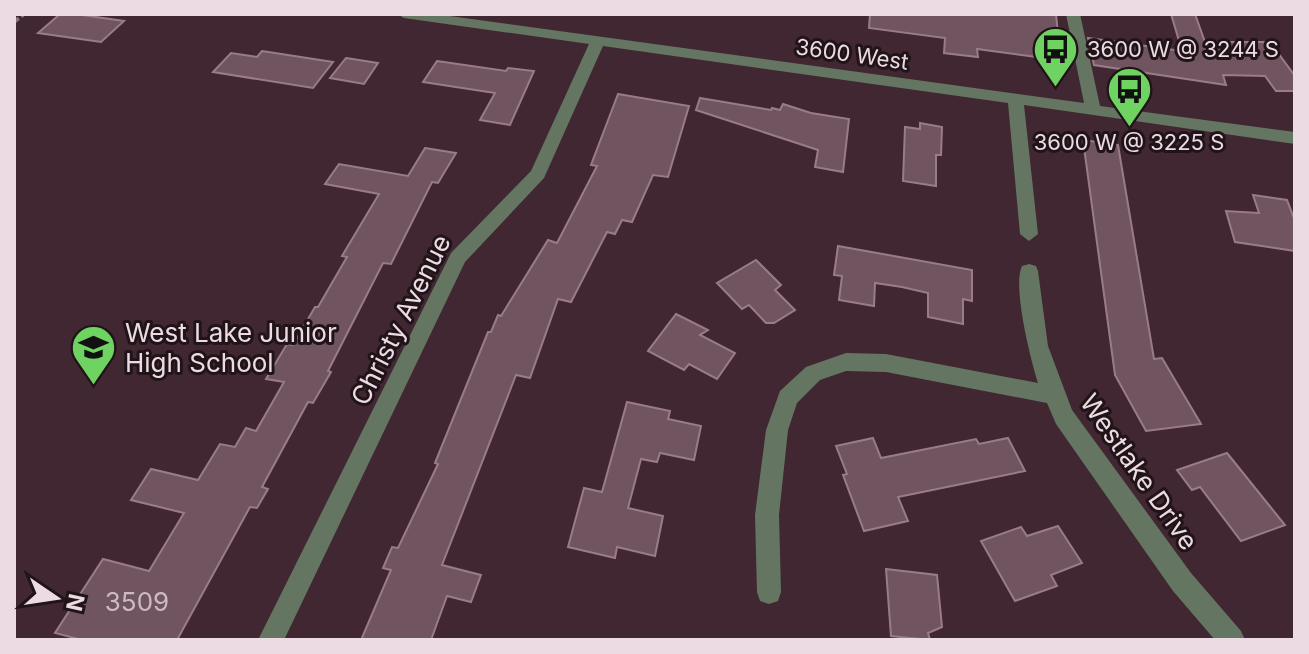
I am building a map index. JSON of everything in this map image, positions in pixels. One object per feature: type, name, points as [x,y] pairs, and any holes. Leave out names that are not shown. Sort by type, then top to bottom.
[{"type":"street","name":"3600 West","points":[[404,14],[1295,138]]},
{"type":"street","points":[[1073,14],[1093,110]]},
{"type":"street","name":"Christy Avenue","points":[[271,640],[458,258],[475,235],[529,187],[538,174],[598,41]]},
{"type":"street","points":[[1015,99],[1029,234]]},
{"type":"street","name":"Westlake Drive","points":[[1029,271],[1035,342],[1052,395],[1106,479],[1182,582],[1232,640]]},
{"type":"street","points":[[769,592],[767,515],[777,430],[788,398],[813,373],[846,362],[865,361],[1052,395]]},
{"type":"path","points":[[14,22],[24,14]]},
{"type":"building","points":[[60,14],[124,21],[101,42],[38,33]]},
{"type":"building","points":[[870,14],[1056,14],[1058,34],[1067,35],[1073,62],[977,49],[978,57],[944,53],[945,38],[869,28]]},
{"type":"building","points":[[1171,14],[1195,14],[1205,42],[1270,42],[1295,76],[1295,91],[1276,91],[1265,76],[1223,75],[1226,85],[1094,65],[1088,38],[1182,51]]},
{"type":"building","points":[[262,51],[333,62],[313,88],[213,72],[231,53],[257,57]]},
{"type":"building","points":[[346,58],[378,63],[364,84],[330,78]]},
{"type":"building","points":[[437,61],[506,71],[508,68],[534,71],[510,125],[480,120],[495,93],[423,82]]},
{"type":"building","points":[[618,94],[689,106],[668,177],[653,175],[632,222],[622,220],[615,234],[607,232],[571,302],[558,299],[530,378],[516,375],[442,565],[481,575],[471,602],[447,596],[431,640],[361,640],[391,570],[383,568],[392,547],[398,548],[438,464],[435,463],[488,332],[491,332],[498,315],[501,316],[548,240],[557,243],[597,166],[591,165]]},
{"type":"building","points":[[700,98],[771,110],[780,110],[783,104],[811,113],[849,119],[843,172],[815,167],[818,150],[696,110]]},
{"type":"building","points":[[920,123],[942,127],[941,155],[936,155],[936,186],[903,181],[905,127],[920,129]]},
{"type":"building","points":[[1083,140],[1118,145],[1154,359],[1162,358],[1201,424],[1146,431],[1115,375]]},
{"type":"building","points":[[425,148],[456,153],[438,183],[432,182],[391,264],[383,263],[328,371],[331,372],[313,403],[308,402],[262,487],[268,489],[257,508],[250,507],[177,640],[82,640],[55,633],[103,559],[149,571],[184,513],[131,500],[151,469],[198,480],[220,444],[235,447],[246,428],[256,431],[284,382],[266,379],[287,344],[293,345],[315,307],[318,307],[347,257],[342,256],[379,194],[325,184],[339,164],[408,176]]},
{"type":"building","points":[[1253,195],[1287,200],[1295,221],[1295,251],[1235,242],[1226,211],[1259,213]]},
{"type":"building","points":[[838,246],[972,270],[972,301],[963,299],[963,324],[928,317],[928,293],[902,287],[875,283],[874,306],[839,300],[842,276],[834,275]]},
{"type":"building","points":[[756,260],[781,285],[775,290],[795,310],[774,323],[766,323],[749,305],[742,309],[717,283]]},
{"type":"building","points":[[676,314],[708,330],[700,335],[735,353],[717,379],[689,364],[684,370],[648,351]]},
{"type":"building","points":[[627,402],[670,411],[668,419],[701,426],[694,460],[660,453],[657,462],[641,459],[628,508],[663,516],[655,556],[617,547],[615,558],[568,547],[584,488],[602,492]]},
{"type":"building","points":[[873,438],[881,458],[976,439],[979,444],[1008,438],[1025,471],[898,497],[908,521],[864,531],[843,475],[847,474],[836,446]]},
{"type":"building","points":[[1227,453],[1285,525],[1241,541],[1200,487],[1192,490],[1177,470]]},
{"type":"building","points":[[1058,526],[1082,563],[1051,575],[1057,586],[1015,601],[981,541],[1021,527],[1027,536]]},
{"type":"building","points":[[886,569],[937,575],[942,627],[928,633],[930,640],[891,636]]},
{"type":"place","name":"3600 W @ 3244 S","points":[[1056,88]]},
{"type":"place","name":"3600 W @ 3225 S","points":[[1129,128]]},
{"type":"place","name":"West Lake Junior High School","points":[[94,387]]}]
